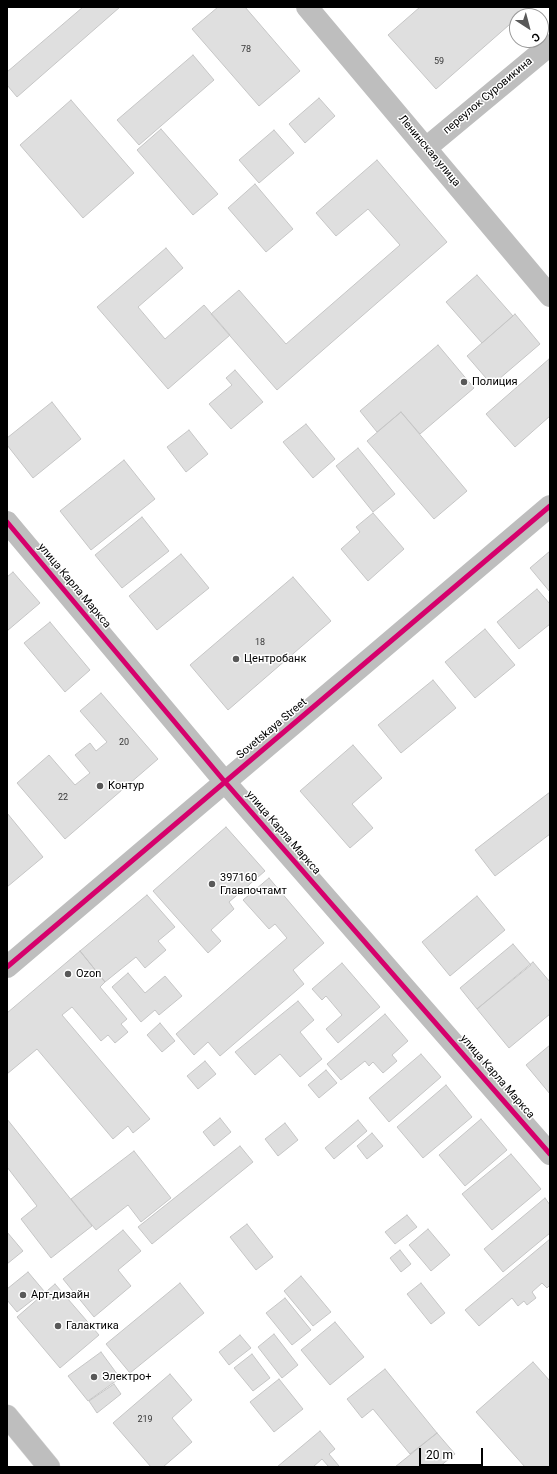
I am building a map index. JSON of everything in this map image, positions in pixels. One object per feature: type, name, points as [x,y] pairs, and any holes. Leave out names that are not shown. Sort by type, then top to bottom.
[{"type":"street","name":"Ленинская улица","points":[[307,7],[550,296]]},
{"type":"street","name":"переулок Суровикина","points":[[426,148],[550,45]]},
{"type":"street","name":"Sovetskaya Street","points":[[7,967],[550,506]]},
{"type":"street","name":"улица Карла Маркса","points":[[7,522],[225,782],[550,1154]]},
{"type":"street","points":[[7,1416],[50,1467]]},
{"type":"building","points":[[83,7],[120,7],[17,97],[7,85],[7,72]]},
{"type":"building","points":[[218,7],[245,7],[300,71],[259,106],[192,29]]},
{"type":"building","points":[[420,7],[529,7],[509,8],[509,25],[436,89],[388,35]]},
{"type":"building","points":[[193,55],[214,80],[139,145],[117,120]]},
{"type":"building","points":[[319,98],[335,116],[305,143],[289,124]]},
{"type":"building","points":[[71,100],[134,173],[83,218],[20,145]]},
{"type":"building","points":[[161,129],[218,194],[193,215],[137,150]]},
{"type":"building","points":[[274,130],[294,153],[259,183],[239,160]]},
{"type":"building","points":[[377,160],[447,242],[277,390],[211,314],[239,290],[286,344],[400,245],[368,209],[336,236],[316,213]]},
{"type":"building","points":[[255,184],[293,229],[266,252],[228,208]]},
{"type":"building","points":[[166,248],[183,268],[138,307],[165,339],[204,305],[230,335],[168,389],[97,307]]},
{"type":"building","points":[[477,275],[513,316],[482,343],[446,302]]},
{"type":"building","points":[[515,314],[540,344],[492,385],[467,356]]},
{"type":"building","points":[[438,345],[474,388],[420,434],[401,412],[377,432],[360,411]]},
{"type":"building","points":[[549,359],[550,416],[515,447],[486,414]]},
{"type":"building","points":[[235,370],[263,402],[231,429],[209,404],[232,385],[226,378]]},
{"type":"building","points":[[52,402],[81,439],[33,478],[7,445],[7,438]]},
{"type":"building","points":[[401,412],[467,491],[434,519],[367,441]]},
{"type":"building","points":[[306,424],[335,459],[313,478],[283,442]]},
{"type":"building","points":[[189,430],[208,454],[186,472],[167,447]]},
{"type":"building","points":[[358,448],[395,494],[373,512],[336,466]]},
{"type":"building","points":[[124,460],[155,499],[91,550],[60,511]]},
{"type":"building","points":[[373,513],[404,549],[368,581],[341,549],[360,532],[356,527]]},
{"type":"building","points":[[142,517],[169,551],[122,588],[95,555]]},
{"type":"building","points":[[550,551],[550,592],[530,568]]},
{"type":"building","points":[[181,554],[209,588],[157,630],[129,596]]},
{"type":"building","points":[[13,572],[40,603],[7,631],[7,577]]},
{"type":"building","points":[[293,577],[331,621],[228,710],[190,665]]},
{"type":"building","points":[[537,589],[550,604],[550,624],[519,649],[497,622]]},
{"type":"building","points":[[50,622],[90,670],[65,692],[24,643]]},
{"type":"building","points":[[485,629],[515,665],[475,698],[445,662]]},
{"type":"building","points":[[433,680],[456,708],[401,753],[378,725]]},
{"type":"building","points":[[101,693],[158,759],[65,839],[17,783],[49,755],[75,785],[90,773],[75,755],[90,743],[96,751],[107,742],[80,711]]},
{"type":"building","points":[[353,745],[382,778],[352,804],[373,828],[350,848],[300,791]]},
{"type":"building","points":[[550,792],[550,834],[495,876],[475,850]]},
{"type":"building","points":[[7,813],[43,857],[7,887]]},
{"type":"building","points":[[226,827],[265,871],[229,902],[234,909],[211,930],[221,941],[208,953],[153,891]]},
{"type":"building","points":[[269,878],[324,943],[293,970],[304,984],[220,1056],[208,1042],[194,1055],[176,1034],[287,938],[275,924],[269,929],[243,900]]},
{"type":"building","points":[[147,895],[175,927],[158,941],[166,950],[145,968],[136,957],[105,982],[80,951]]},
{"type":"building","points":[[477,896],[505,930],[450,976],[422,942]]},
{"type":"building","points":[[513,944],[531,965],[477,1009],[460,988]]},
{"type":"building","points":[[80,951],[105,982],[100,987],[127,1019],[121,1024],[128,1032],[115,1043],[108,1035],[101,1041],[72,1007],[62,1015],[150,1119],[133,1133],[128,1126],[113,1139],[37,1049],[7,1074],[7,1013]]},
{"type":"building","points":[[533,962],[550,982],[550,1014],[509,1048],[477,1009]]},
{"type":"building","points":[[342,963],[380,1007],[338,1043],[326,1029],[342,1015],[326,996],[322,1000],[312,989]]},
{"type":"building","points":[[128,973],[145,993],[165,976],[182,996],[159,1015],[155,1010],[141,1022],[112,987]]},
{"type":"building","points":[[298,1001],[314,1020],[300,1032],[322,1059],[300,1077],[280,1054],[255,1075],[235,1052]]},
{"type":"building","points":[[385,1014],[408,1041],[392,1055],[397,1061],[383,1073],[373,1062],[369,1066],[365,1061],[341,1080],[327,1064]]},
{"type":"building","points":[[160,1023],[175,1041],[162,1052],[147,1035]]},
{"type":"building","points":[[550,1045],[550,1094],[526,1065]]},
{"type":"building","points":[[421,1054],[441,1077],[389,1122],[369,1098]]},
{"type":"building","points":[[205,1061],[216,1074],[198,1089],[187,1076]]},
{"type":"building","points":[[326,1070],[337,1083],[319,1098],[308,1085]]},
{"type":"building","points":[[446,1085],[472,1117],[423,1158],[397,1127]]},
{"type":"building","points":[[220,1118],[231,1132],[214,1146],[203,1132]]},
{"type":"building","points":[[7,1119],[92,1226],[51,1258],[21,1219],[37,1206],[7,1167]]},
{"type":"building","points":[[481,1119],[507,1150],[465,1186],[439,1155]]},
{"type":"building","points":[[358,1120],[367,1131],[334,1159],[325,1148]]},
{"type":"building","points":[[285,1123],[298,1140],[278,1156],[265,1139]]},
{"type":"building","points":[[372,1133],[383,1146],[367,1159],[357,1146]]},
{"type":"building","points":[[240,1146],[253,1162],[152,1244],[138,1227]]},
{"type":"building","points":[[134,1151],[171,1198],[141,1222],[128,1205],[96,1230],[71,1199]]},
{"type":"building","points":[[511,1154],[541,1189],[492,1230],[462,1194]]},
{"type":"building","points":[[545,1198],[550,1205],[550,1233],[503,1272],[484,1249]]},
{"type":"building","points":[[407,1215],[417,1227],[395,1244],[385,1232]]},
{"type":"building","points":[[247,1224],[273,1257],[256,1270],[230,1237]]},
{"type":"building","points":[[428,1229],[450,1255],[431,1271],[409,1245]]},
{"type":"building","points":[[123,1230],[141,1251],[118,1270],[131,1286],[94,1317],[63,1279]]},
{"type":"building","points":[[7,1232],[23,1251],[7,1264]]},
{"type":"building","points":[[550,1239],[550,1285],[547,1288],[542,1283],[532,1292],[536,1298],[527,1305],[524,1301],[518,1306],[512,1298],[479,1326],[465,1310]]},
{"type":"building","points":[[400,1250],[411,1264],[401,1272],[390,1258]]},
{"type":"building","name":"Арт-дизайн","points":[[28,1272],[44,1291],[17,1312],[7,1300],[7,1289]]},
{"type":"building","points":[[301,1276],[331,1312],[313,1326],[284,1291]]},
{"type":"building","points":[[180,1283],[204,1313],[130,1373],[106,1344]]},
{"type":"building","points":[[421,1283],[445,1313],[431,1324],[407,1294]]},
{"type":"building","name":"Галактика","points":[[55,1284],[99,1335],[60,1368],[17,1317]]},
{"type":"building","points":[[285,1298],[311,1330],[292,1345],[266,1313]]},
{"type":"building","points":[[335,1322],[364,1357],[330,1385],[301,1350]]},
{"type":"building","points":[[274,1334],[298,1365],[282,1378],[258,1347]]},
{"type":"building","points":[[240,1335],[251,1348],[229,1365],[219,1352]]},
{"type":"building","name":"Электро+","points":[[101,1352],[120,1378],[88,1401],[68,1376]]},
{"type":"building","points":[[252,1354],[270,1378],[253,1391],[234,1368]]},
{"type":"building","points":[[533,1362],[550,1381],[550,1467],[525,1467],[476,1412]]},
{"type":"building","points":[[385,1369],[437,1433],[410,1454],[373,1409],[362,1418],[347,1399]]},
{"type":"building","points":[[170,1374],[192,1400],[172,1418],[192,1442],[163,1467],[151,1467],[113,1423]]},
{"type":"building","points":[[279,1379],[303,1409],[274,1432],[250,1402]]},
{"type":"building","points":[[114,1384],[121,1394],[97,1413],[89,1401]]},
{"type":"building","points":[[320,1431],[335,1449],[329,1454],[339,1466],[338,1467],[329,1467],[322,1459],[313,1467],[277,1467]]},
{"type":"building","points":[[437,1433],[455,1454],[439,1467],[395,1467]]},
{"type":"cycle path","points":[[7,967],[550,506]]},
{"type":"cycle path","points":[[7,522],[225,782],[550,1154]]},
{"type":"place","name":"Полиция","points":[[464,382]]},
{"type":"place","name":"Центробанк","points":[[236,659]]},
{"type":"place","name":"Контур","points":[[100,786]]},
{"type":"place","name":"397160 Главпочтамт","points":[[212,884]]},
{"type":"place","name":"Ozon","points":[[68,974]]},
{"type":"place","name":"Арт-дизайн","points":[[23,1295]]},
{"type":"place","name":"Галактика","points":[[58,1326]]},
{"type":"place","name":"Электро+","points":[[94,1377]]}]
